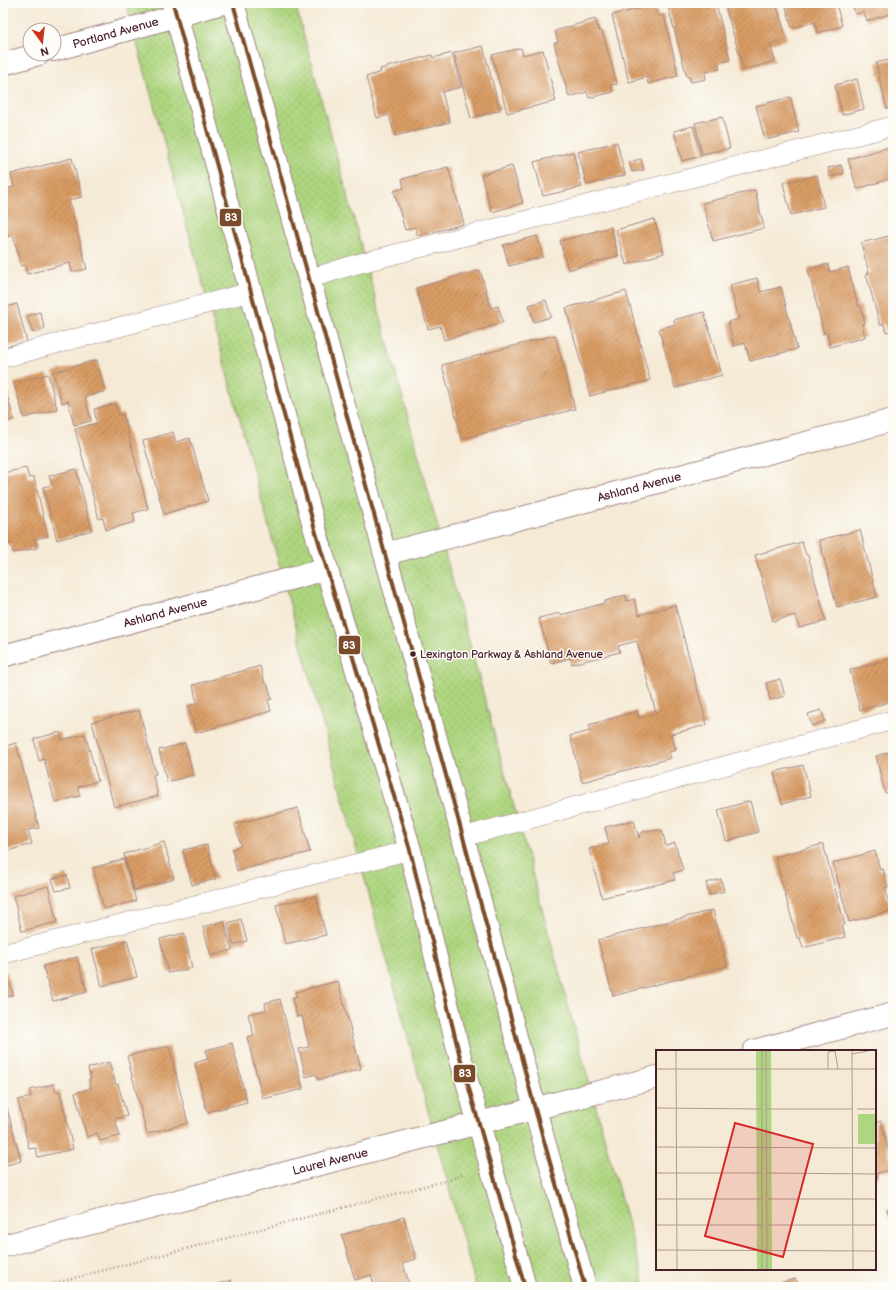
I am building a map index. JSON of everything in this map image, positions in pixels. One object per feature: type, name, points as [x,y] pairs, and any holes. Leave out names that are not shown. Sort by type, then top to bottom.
[{"type":"main road","name":"Portland Avenue","points":[[62,47],[175,9],[223,3]]},
{"type":"main road","points":[[233,3],[463,837],[535,1109],[585,1287]]},
{"type":"main road","points":[[175,9],[250,292],[327,569],[410,850],[459,1053],[525,1287]]},
{"type":"main road","points":[[3,64],[22,59]]},
{"type":"main road","name":"Ashland Avenue","points":[[385,554],[893,420]]},
{"type":"main road","name":"Ashland Avenue","points":[[3,656],[327,569]]},
{"type":"main road","points":[[758,1050],[893,1014]]},
{"type":"main road","name":"Laurel Avenue","points":[[3,1246],[656,1077]]},
{"type":"lane","points":[[310,279],[353,266],[893,126]]},
{"type":"lane","points":[[3,358],[250,292]]},
{"type":"lane","points":[[463,837],[893,720]]},
{"type":"lane","points":[[3,954],[410,850]]},
{"type":"path","points":[[40,1287],[452,1179],[466,1172]]},
{"type":"green space","points":[[126,3],[295,3],[645,1287],[476,1287]]},
{"type":"building","points":[[667,3],[716,3],[730,60],[718,63],[720,69],[705,72],[706,79],[691,82],[689,77],[687,77]]},
{"type":"building","points":[[724,3],[776,3],[787,39],[770,44],[775,61],[744,70]]},
{"type":"building","points":[[785,3],[836,3],[842,26],[818,33],[815,22],[792,28]]},
{"type":"building","points":[[852,3],[893,3],[893,13],[867,21],[864,12],[855,14]]},
{"type":"building","points":[[655,5],[658,16],[664,15],[678,76],[648,84],[647,77],[629,82],[612,15]]},
{"type":"building","points":[[595,19],[599,31],[602,31],[617,84],[611,85],[613,92],[589,98],[587,92],[569,97],[554,43],[558,42],[555,31]]},
{"type":"building","points":[[483,46],[500,110],[471,118],[454,53]]},
{"type":"building","points":[[521,48],[523,55],[543,50],[556,101],[507,113],[492,55]]},
{"type":"building","points":[[452,53],[461,87],[442,92],[450,122],[395,136],[389,115],[377,118],[366,77],[381,72],[380,69],[432,55],[433,58]]},
{"type":"building","points":[[893,59],[893,107],[887,109],[876,63]]},
{"type":"building","points":[[857,79],[864,109],[842,115],[835,85]]},
{"type":"building","points":[[790,97],[799,132],[765,140],[756,106]]},
{"type":"building","points":[[722,117],[730,148],[702,154],[695,123]]},
{"type":"building","points":[[693,126],[701,156],[682,161],[674,131]]},
{"type":"building","points":[[617,142],[625,175],[587,185],[578,152]]},
{"type":"building","points":[[893,146],[893,178],[857,189],[848,159]]},
{"type":"building","points":[[573,152],[582,187],[543,196],[534,162]]},
{"type":"building","points":[[72,158],[82,197],[69,200],[87,269],[72,272],[70,263],[27,274],[25,265],[21,266],[13,235],[3,237],[3,189],[14,187],[11,174]]},
{"type":"building","points":[[641,159],[644,170],[632,172],[629,162]]},
{"type":"building","points":[[841,165],[844,173],[830,177],[828,168]]},
{"type":"building","points":[[512,166],[523,203],[492,212],[481,175]]},
{"type":"building","points":[[448,167],[464,224],[418,236],[415,227],[405,230],[394,191],[404,188],[402,179]]},
{"type":"building","points":[[817,175],[824,207],[791,215],[783,183]]},
{"type":"building","points":[[755,190],[764,228],[713,241],[703,203]]},
{"type":"building","points":[[654,219],[664,253],[626,265],[616,230]]},
{"type":"building","points":[[611,227],[618,256],[568,270],[560,241]]},
{"type":"building","points":[[893,235],[893,330],[886,332],[884,324],[880,325],[866,274],[869,273],[861,243]]},
{"type":"building","points":[[537,236],[543,257],[509,266],[503,245]]},
{"type":"building","points":[[828,264],[830,272],[848,267],[858,306],[861,306],[865,323],[862,324],[865,337],[830,347],[827,333],[824,334],[808,269]]},
{"type":"building","points":[[480,270],[491,308],[498,306],[503,322],[444,340],[440,326],[428,329],[416,288]]},
{"type":"building","points":[[757,278],[760,292],[781,287],[797,349],[750,361],[745,343],[734,346],[728,322],[739,319],[730,285]]},
{"type":"building","points":[[626,291],[650,380],[590,396],[566,308]]},
{"type":"building","points":[[546,300],[551,317],[534,322],[529,305]]},
{"type":"building","points":[[17,304],[27,342],[3,347],[3,308]]},
{"type":"building","points":[[40,312],[45,329],[33,333],[27,316]]},
{"type":"building","points":[[704,312],[722,375],[675,388],[659,329],[675,324],[674,320]]},
{"type":"building","points":[[555,335],[575,409],[462,439],[442,365]]},
{"type":"building","points":[[97,360],[105,391],[85,397],[91,421],[74,425],[68,401],[62,403],[53,372]]},
{"type":"building","points":[[48,374],[57,409],[24,418],[14,383]]},
{"type":"building","points":[[3,381],[14,420],[3,423]]},
{"type":"building","points":[[115,404],[119,415],[123,414],[148,509],[133,513],[135,522],[106,530],[103,518],[99,519],[75,429],[97,423],[94,409]]},
{"type":"building","points":[[173,432],[176,442],[190,438],[208,501],[164,514],[143,441]]},
{"type":"building","points":[[26,468],[29,478],[34,477],[48,536],[35,539],[37,548],[13,553],[11,543],[6,545],[3,532],[3,491],[7,490],[3,473]]},
{"type":"building","points":[[76,469],[92,530],[57,540],[43,487],[52,485],[49,476]]},
{"type":"building","points":[[860,530],[877,597],[837,607],[819,540]]},
{"type":"building","points":[[802,542],[806,555],[808,555],[826,621],[799,628],[795,615],[773,621],[755,555]]},
{"type":"building","points":[[626,595],[627,601],[634,599],[639,615],[675,605],[707,725],[671,734],[676,750],[669,752],[671,758],[582,782],[570,736],[590,731],[589,725],[637,711],[639,718],[656,713],[637,641],[618,646],[620,652],[572,664],[570,658],[551,663],[539,618],[560,613],[561,615],[605,603],[605,601]]},
{"type":"building","points":[[893,658],[893,701],[860,710],[850,670]]},
{"type":"building","points":[[260,666],[265,684],[267,683],[272,699],[268,700],[271,711],[196,733],[188,706],[197,703],[193,685]]},
{"type":"building","points":[[780,679],[785,696],[770,700],[766,683]]},
{"type":"building","points":[[139,710],[156,774],[153,775],[158,796],[114,807],[92,722]]},
{"type":"building","points":[[821,710],[825,721],[812,726],[808,714]]},
{"type":"building","points":[[60,732],[62,740],[85,734],[98,781],[78,787],[80,796],[55,802],[44,759],[39,761],[34,739]]},
{"type":"building","points":[[16,743],[39,828],[28,830],[32,844],[3,852],[3,747]]},
{"type":"building","points":[[185,743],[193,775],[167,782],[159,750]]},
{"type":"building","points":[[893,751],[893,791],[885,793],[876,756]]},
{"type":"building","points":[[803,765],[811,796],[782,804],[774,772]]},
{"type":"building","points":[[750,801],[758,832],[726,841],[718,810]]},
{"type":"building","points":[[298,808],[310,852],[237,871],[232,849],[241,846],[235,824]]},
{"type":"building","points":[[634,820],[639,838],[639,835],[645,831],[662,830],[666,846],[675,843],[683,870],[673,873],[675,880],[602,898],[589,849],[609,844],[605,827]]},
{"type":"building","points":[[164,842],[174,879],[134,890],[124,854]]},
{"type":"building","points":[[823,844],[845,925],[842,925],[845,937],[803,948],[800,938],[797,938],[775,857]]},
{"type":"building","points":[[207,845],[216,879],[192,885],[183,850]]},
{"type":"building","points":[[875,851],[880,870],[883,869],[888,887],[885,887],[891,911],[849,922],[833,863]]},
{"type":"building","points":[[124,859],[136,901],[104,909],[93,868]]},
{"type":"building","points":[[67,875],[70,888],[56,891],[52,879]]},
{"type":"building","points":[[721,879],[724,891],[709,895],[706,883]]},
{"type":"building","points":[[48,886],[57,922],[22,931],[13,896]]},
{"type":"building","points":[[316,896],[326,935],[285,944],[276,905]]},
{"type":"building","points":[[713,910],[727,966],[613,996],[598,940]]},
{"type":"building","points":[[241,919],[247,941],[233,945],[228,923]]},
{"type":"building","points":[[224,921],[232,950],[211,956],[203,927]]},
{"type":"building","points":[[184,933],[192,968],[168,973],[160,939]]},
{"type":"building","points":[[127,940],[137,977],[102,986],[92,949]]},
{"type":"building","points":[[77,957],[87,992],[53,1001],[43,966]]},
{"type":"building","points":[[7,972],[13,995],[3,998],[3,973]]},
{"type":"building","points":[[338,981],[361,1069],[318,1080],[316,1074],[306,1077],[299,1049],[309,1047],[302,1016],[297,1017],[292,999],[297,997],[295,992]]},
{"type":"building","points":[[280,999],[303,1089],[263,1099],[247,1037],[254,1036],[248,1014],[266,1010],[265,1003]]},
{"type":"building","points":[[232,1043],[247,1102],[207,1112],[195,1063],[208,1059],[206,1050]]},
{"type":"building","points":[[169,1046],[188,1123],[147,1134],[127,1056]]},
{"type":"building","points":[[109,1062],[116,1085],[118,1084],[127,1116],[115,1119],[120,1136],[100,1141],[97,1133],[87,1137],[75,1093],[91,1088],[89,1079],[91,1079],[88,1068]]},
{"type":"building","points":[[54,1084],[56,1092],[60,1091],[73,1149],[38,1157],[36,1148],[29,1149],[18,1100],[31,1097],[30,1090]]},
{"type":"building","points":[[3,1093],[21,1161],[3,1166]]},
{"type":"building","points":[[881,1121],[893,1169],[877,1173],[878,1178],[876,1178],[876,1123]]},
{"type":"building","points":[[893,1207],[893,1229],[887,1209]]},
{"type":"building","points":[[404,1217],[416,1259],[403,1263],[410,1287],[375,1287],[371,1275],[355,1280],[342,1235]]},
{"type":"building","points":[[796,1279],[798,1287],[766,1287],[766,1286]]},
{"type":"building","points":[[231,1280],[233,1287],[208,1287]]},
{"type":"transit line","name":"83","points":[[173,3],[314,526],[410,850],[459,1053],[525,1287]]},
{"type":"transit line","name":"83","points":[[233,3],[463,837],[535,1109],[585,1287]]},
{"type":"place","name":"Lexington Parkway & Ashland Avenue","points":[[413,654]]}]
